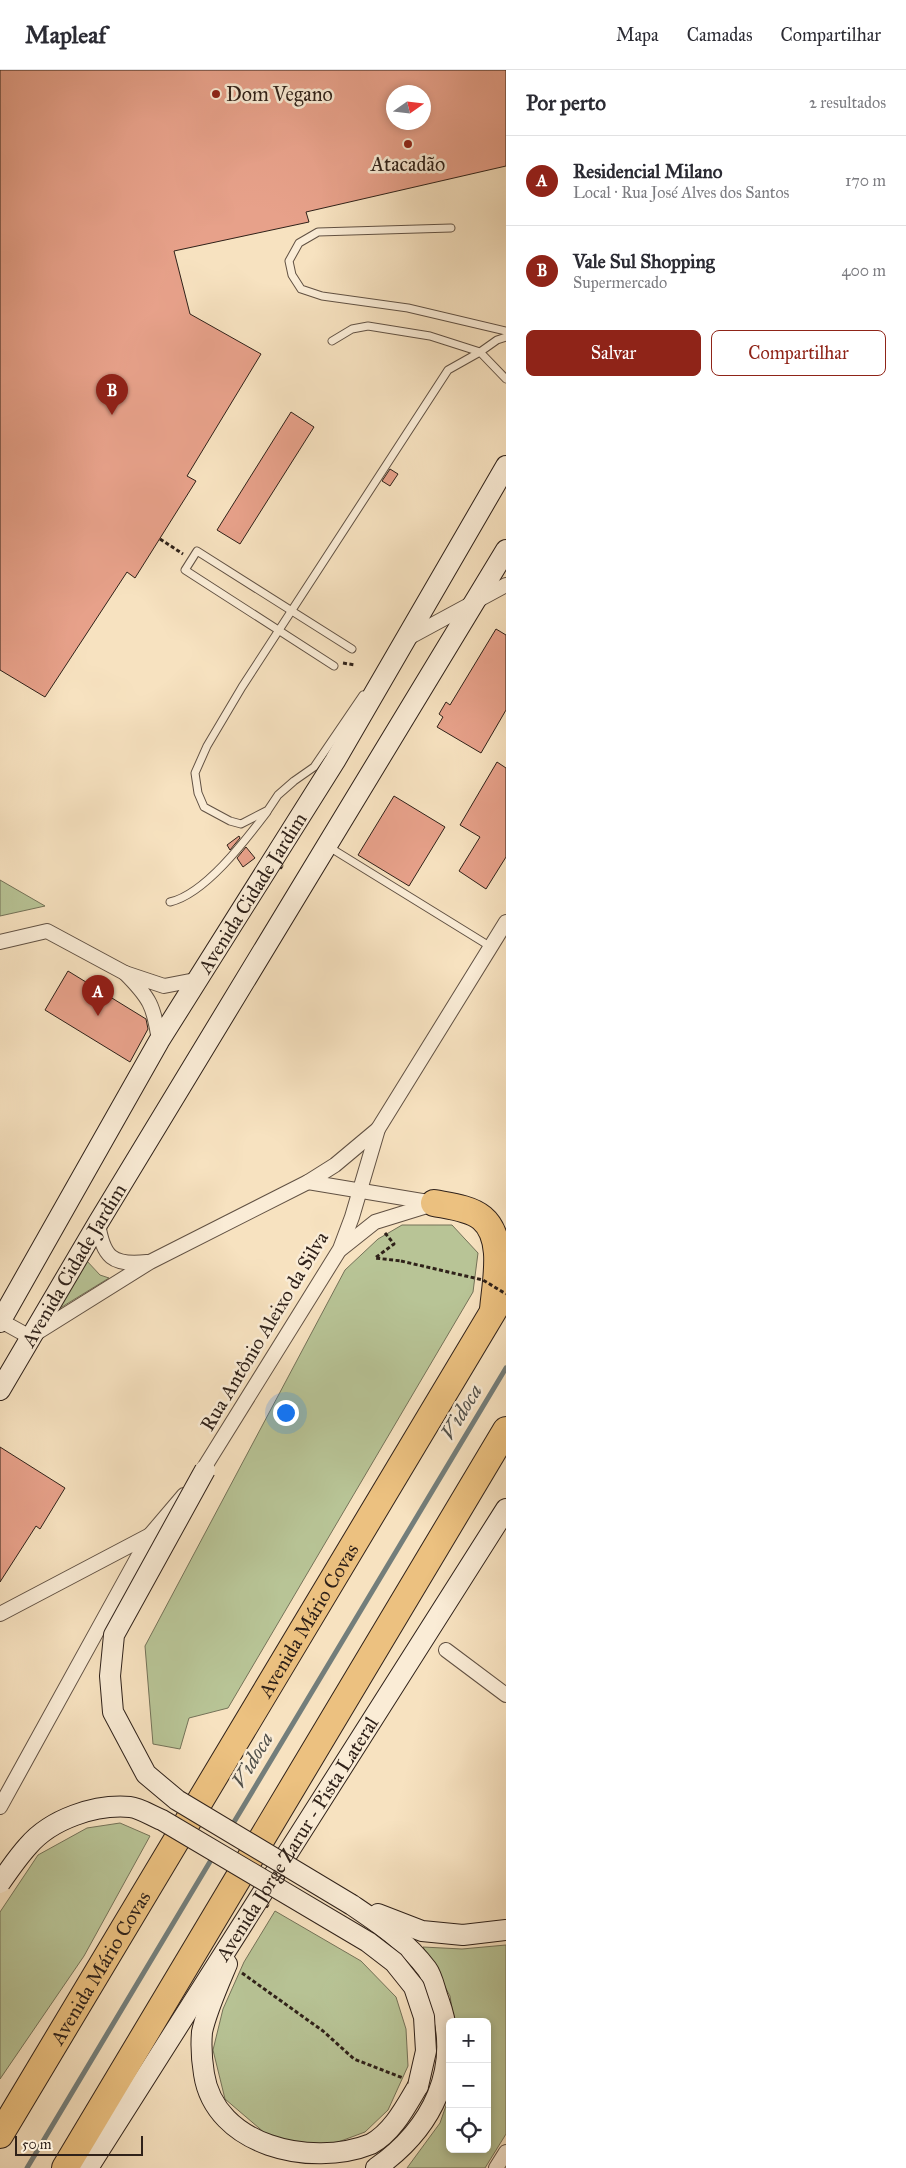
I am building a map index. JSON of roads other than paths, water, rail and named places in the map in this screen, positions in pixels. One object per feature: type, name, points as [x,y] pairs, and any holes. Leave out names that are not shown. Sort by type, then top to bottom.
[{"type":"highway","points":[[434,1203],[459,1207],[482,1217],[491,1230],[496,1243],[502,1298]]},
{"type":"highway","name":"Avenida Mário Covas","points":[[0,2135],[502,1298]]},
{"type":"highway","points":[[65,2168],[506,1430]]},
{"type":"highway","points":[[0,2111],[48,2053]]},
{"type":"main road","name":"Avenida Cidade Jardim","points":[[0,1322],[195,980],[334,761],[506,466]]},
{"type":"main road","name":"Avenida Cidade Jardim","points":[[0,1390],[98,1223],[506,550]]},
{"type":"main road","points":[[205,1470],[114,1635],[110,1676],[113,1712],[146,1774],[177,1800],[352,1904],[402,1940],[428,1971],[442,2008],[448,2044],[445,2073],[436,2101],[417,2132],[395,2154],[376,2168]]},
{"type":"main road","name":"Avenida Jorge Zarur - Pista Lateral","points":[[88,2168],[506,1509]]},
{"type":"main road","points":[[0,1883],[29,1844],[46,1830],[70,1816],[105,1808],[131,1807],[162,1820],[368,1942],[394,1962],[414,1987],[424,2017],[426,2052],[418,2086],[397,2120],[372,2144],[340,2156],[302,2159],[266,2149],[238,2132],[213,2102],[204,2074],[202,2032],[247,1915]]},
{"type":"main road","points":[[352,1904],[422,1931],[463,1935],[506,1930]]},
{"type":"street","points":[[403,644],[506,585]]},
{"type":"street","points":[[0,1322],[30,1338],[150,1262],[308,1182],[335,1165],[378,1129],[506,922]]},
{"type":"street","points":[[0,942],[47,931],[125,973],[164,986],[195,980]]},
{"type":"street","points":[[125,973],[144,992],[152,1005],[159,1041]]},
{"type":"street","name":"Rua Antônio Aleixo da Silva","points":[[150,1535],[205,1470],[340,1249],[360,1192],[378,1129]]},
{"type":"street","points":[[308,1182],[434,1203]]},
{"type":"street","points":[[340,1249],[375,1222],[434,1203]]},
{"type":"street","points":[[98,1223],[101,1242],[107,1253],[116,1261],[128,1264],[150,1262]]},
{"type":"street","points":[[0,1614],[150,1535]]},
{"type":"street","points":[[0,1807],[150,1535]]},
{"type":"street","points":[[446,1650],[506,1695]]},
{"type":"street","points":[[496,2168],[506,2152]]},
{"type":"lane","points":[[451,228],[318,232],[299,243],[289,262],[292,276],[301,289],[322,296],[408,308],[506,331]]},
{"type":"lane","points":[[332,341],[352,329],[368,326],[430,336],[480,352],[506,379]]},
{"type":"lane","points":[[268,810],[241,824],[230,822],[204,807],[198,792],[195,773],[207,746],[237,696],[448,370],[497,340],[506,337]]},
{"type":"lane","points":[[334,666],[185,570],[197,551],[352,649]]},
{"type":"lane","points":[[170,902],[194,892],[243,844],[278,795],[314,767],[368,686],[403,644]]},
{"type":"lane","points":[[327,845],[491,947]]},
{"type":"waterway","name":"Vidoca","points":[[231,1827],[506,1368]]},
{"type":"waterway","name":"Vidoca","points":[[27,2168],[214,1855]]},
{"type":"place","name":"Dom Vegano","points":[[216,94]]},
{"type":"place","name":"Atacadão","points":[[408,144]]},
{"type":"place","name":"Vale Sul Shopping","points":[[112,415]]},
{"type":"place","name":"Residencial Milano","points":[[98,1016]]}]
